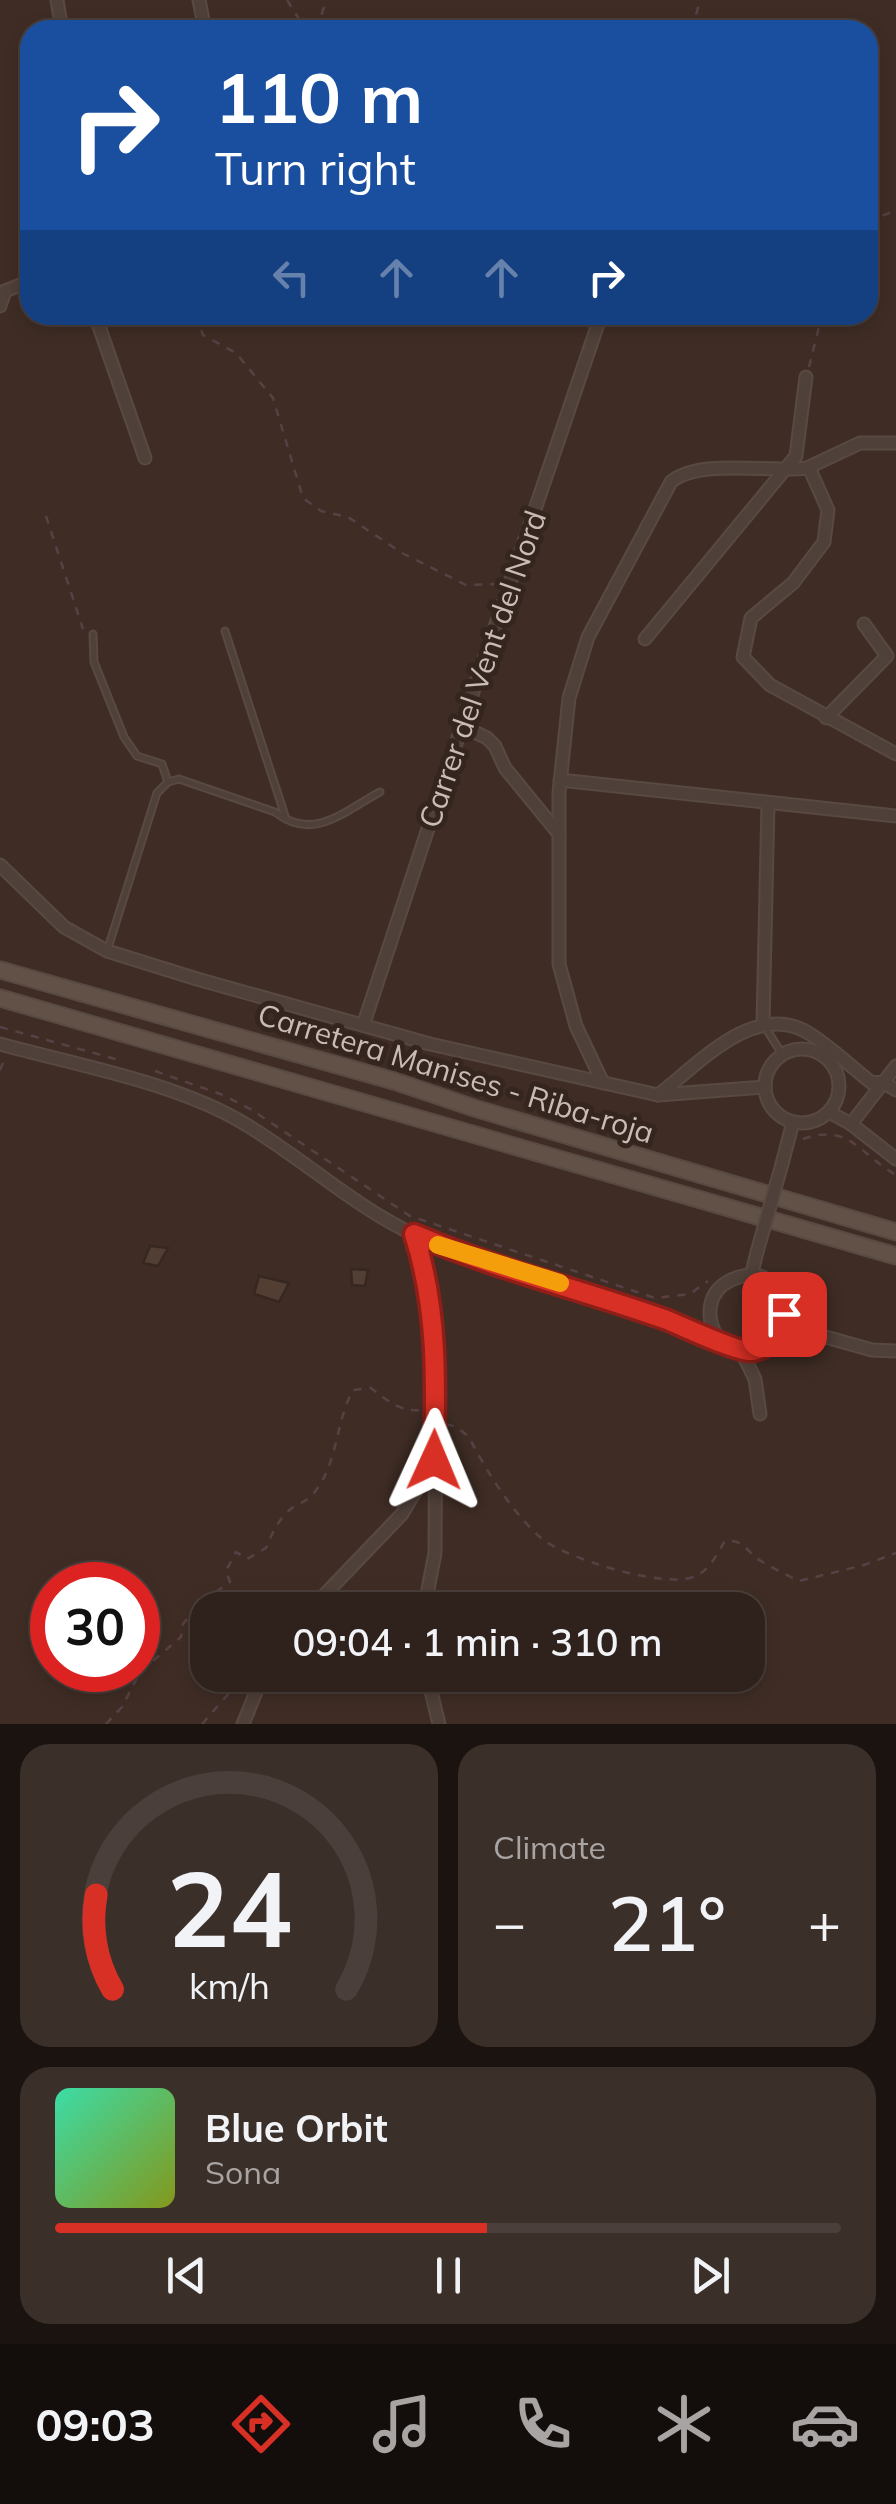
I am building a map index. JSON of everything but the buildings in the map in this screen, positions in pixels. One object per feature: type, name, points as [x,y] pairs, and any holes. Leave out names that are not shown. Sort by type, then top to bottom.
[{"type":"main road","name":"Carretera Manises - Riba-roja","points":[[0,970],[394,1081],[896,1232]]},
{"type":"main road","name":"Carretera Manises - Riba-roja","points":[[0,998],[896,1256]]},
{"type":"street","points":[[0,306],[5,291],[20,285]]},
{"type":"street","points":[[98,325],[145,458]]},
{"type":"street","name":"Carrer del Vent del Nord","points":[[364,1024],[598,325]]},
{"type":"street","points":[[645,639],[796,456],[806,377]]},
{"type":"street","points":[[603,1083],[576,1026],[559,964],[560,780],[569,698],[588,637],[671,482],[679,476],[704,468],[807,468],[860,443],[896,443]]},
{"type":"street","points":[[807,468],[828,510],[824,542],[792,583],[750,618],[743,657],[770,685],[896,754]]},
{"type":"street","points":[[826,718],[886,656],[864,624]]},
{"type":"street","points":[[462,726],[487,738],[505,768],[559,834]]},
{"type":"street","points":[[560,780],[896,816]]},
{"type":"street","points":[[764,1024],[768,804]]},
{"type":"street","points":[[0,865],[64,927],[107,952],[430,1044],[658,1095],[764,1087]]},
{"type":"street","points":[[658,1095],[739,1033],[764,1024],[806,1032],[872,1083],[884,1082],[896,1090]]},
{"type":"street","points":[[0,1044],[91,1068],[218,1110],[244,1123],[374,1214],[414,1234],[450,1250],[589,1292],[741,1352],[752,1352],[771,1343],[782,1325],[783,1304],[771,1285],[751,1277],[726,1282],[711,1301],[709,1319],[718,1340]]},
{"type":"street","points":[[808,1049],[832,1062],[840,1088],[829,1112],[818,1120],[793,1122],[773,1110],[764,1087],[770,1066],[782,1054],[808,1049]]},
{"type":"street","points":[[851,1124],[896,1066]]},
{"type":"street","points":[[829,1112],[896,1158]]},
{"type":"street","points":[[751,1277],[793,1122]]},
{"type":"street","points":[[414,1234],[434,1320],[434,1460],[438,1504],[427,1592]]},
{"type":"street","points":[[782,1325],[872,1350],[896,1351]]},
{"type":"street","points":[[741,1352],[755,1379],[760,1414]]},
{"type":"street","points":[[327,1592],[402,1514],[434,1460]]},
{"type":"street","points":[[243,1724],[257,1692]]},
{"type":"street","points":[[431,1692],[439,1724]]},
{"type":"lane","points":[[225,632],[287,822]]},
{"type":"lane","points":[[93,634],[94,662],[124,737],[137,756],[162,764],[168,782]]},
{"type":"lane","points":[[107,952],[157,793],[168,782],[178,779],[274,812],[287,822],[312,827],[380,792]]},
{"type":"lane","points":[[764,1024],[782,1054]]},
{"type":"path","points":[[200,325],[203,334],[236,353],[273,398],[302,498],[321,511],[348,517],[402,553],[466,585],[510,583]]},
{"type":"path","points":[[806,377],[819,325]]},
{"type":"path","points":[[46,516],[84,634],[95,653]]},
{"type":"path","points":[[0,1028],[120,1061]]},
{"type":"path","points":[[147,1069],[175,1076],[252,1110],[410,1216],[655,1298],[690,1294],[711,1278]]},
{"type":"path","points":[[799,1138],[830,1132],[842,1136],[896,1176]]},
{"type":"path","points":[[106,1724],[122,1706],[140,1672],[181,1637],[183,1624],[200,1603],[230,1582],[226,1570],[236,1552],[246,1559],[266,1548],[275,1526],[289,1510],[312,1496],[328,1466],[352,1390],[371,1388],[392,1406],[408,1411],[436,1408]]},
{"type":"path","points":[[435,1422],[456,1427],[469,1437],[524,1522],[545,1542],[616,1569],[670,1579],[696,1577],[711,1565],[726,1541],[736,1540],[749,1547],[757,1560],[799,1581],[864,1566],[896,1553]]},
{"type":"path","points":[[202,1724],[229,1692]]},
{"type":"slow traffic","points":[[438,1245],[560,1283]]},
{"type":"route","points":[[434,1460],[434,1320],[414,1234],[450,1250],[589,1292],[695,1330],[741,1352],[752,1352],[771,1343],[778,1335],[784,1314]]}]
